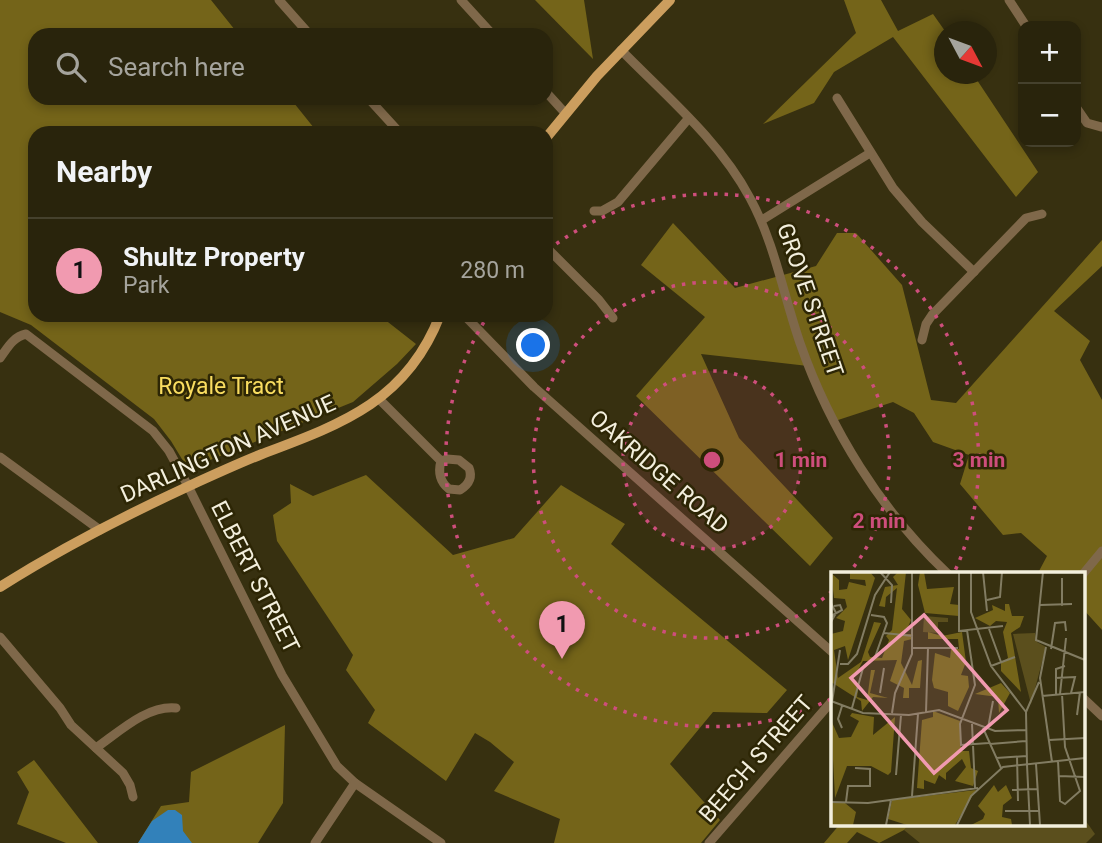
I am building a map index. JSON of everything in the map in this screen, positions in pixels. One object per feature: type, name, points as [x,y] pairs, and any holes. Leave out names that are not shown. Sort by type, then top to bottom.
[{"type":"main road","points":[[553,130],[621,50],[670,0]]},
{"type":"main road","name":"DARLINGTON AVENUE","points":[[0,587],[100,530],[188,486],[319,434],[380,400],[415,363],[437,322]]},
{"type":"street","points":[[279,0],[304,28]]},
{"type":"street","points":[[461,0],[487,28]]},
{"type":"street","points":[[1009,0],[1023,21]]},
{"type":"street","name":"GROVE STREET","points":[[621,50],[725,159],[750,196],[776,258],[786,302],[801,346],[829,410],[876,490],[908,532],[945,572]]},
{"type":"street","points":[[837,98],[885,177],[907,205],[974,272]]},
{"type":"street","points":[[553,100],[566,114]]},
{"type":"street","points":[[374,105],[394,126]]},
{"type":"street","points":[[1081,114],[1087,123],[1101,128]]},
{"type":"street","points":[[594,211],[602,211],[618,202],[688,119]]},
{"type":"street","points":[[762,220],[870,153]]},
{"type":"street","points":[[922,340],[930,317],[1026,218],[1042,214]]},
{"type":"street","points":[[553,254],[613,318]]},
{"type":"street","name":"OAKRIDGE ROAD","points":[[471,322],[534,387],[831,651]]},
{"type":"street","name":"ELBERT STREET","points":[[0,358],[18,336],[26,334],[144,422],[169,451],[282,675],[337,766],[355,783],[442,843]]},
{"type":"street","points":[[380,400],[441,461]]},
{"type":"street","points":[[0,457],[100,530]]},
{"type":"street","points":[[1084,573],[1102,551]]},
{"type":"street","points":[[0,575],[12,579]]},
{"type":"street","points":[[0,637],[60,708],[71,725],[122,774],[130,785],[133,797]]},
{"type":"street","points":[[1084,699],[1102,716]]},
{"type":"street","name":"BEECH STREET","points":[[709,843],[831,702]]},
{"type":"street","points":[[96,748],[154,710],[176,708]]},
{"type":"street","points":[[315,843],[355,783]]},
{"type":"shaded area","points":[[1084,818],[1095,834],[1086,843],[920,843],[904,830],[908,826],[1084,826]]},
{"type":"green space","name":"Royale Tract","points":[[0,0],[211,0],[233,28],[28,28],[28,105],[296,105],[312,126],[28,126],[28,322],[388,322],[416,344],[353,402],[188,469],[154,419],[31,325],[0,312]]},
{"type":"green space","points":[[535,0],[584,0],[593,59]]},
{"type":"green space","points":[[844,0],[881,0],[898,31],[933,14],[938,21],[934,21],[934,84],[980,84],[1018,142],[1018,147],[1021,147],[1038,172],[1016,197],[893,37],[834,72],[814,103],[763,124],[856,33]]},
{"type":"green space","points":[[673,223],[735,288],[816,266],[837,233],[856,233],[902,285],[931,400],[956,403],[1102,240],[1102,266],[1054,311],[1090,341],[1080,360],[1102,400],[1102,630],[1084,610],[1084,572],[1039,572],[1047,556],[1021,533],[1003,535],[960,484],[969,455],[933,442],[914,413],[893,402],[835,421],[808,366],[701,354],[739,438],[833,538],[810,566],[636,396],[705,317],[641,265]]},
{"type":"green space","points":[[366,475],[453,555],[514,538],[561,485],[625,524],[611,544],[787,690],[767,713],[713,712],[670,764],[720,820],[701,843],[554,843],[560,819],[494,791],[514,762],[490,742],[475,733],[446,781],[368,723],[375,710],[346,670],[353,655],[277,541],[273,515],[291,503],[290,484],[313,496]]},
{"type":"green space","points":[[285,725],[283,803],[258,843],[138,843],[161,806],[189,802],[191,772]]},
{"type":"green space","points":[[34,760],[98,843],[66,843],[17,824],[29,792],[17,772]]},
{"type":"green space","points":[[838,826],[908,826],[879,843],[857,832],[847,843],[824,843]]},
{"type":"water","points":[[168,810],[175,810],[182,815],[183,831],[192,843],[138,843],[152,821]]},
{"type":"place","name":"Shultz Property","points":[[562,659]]}]
